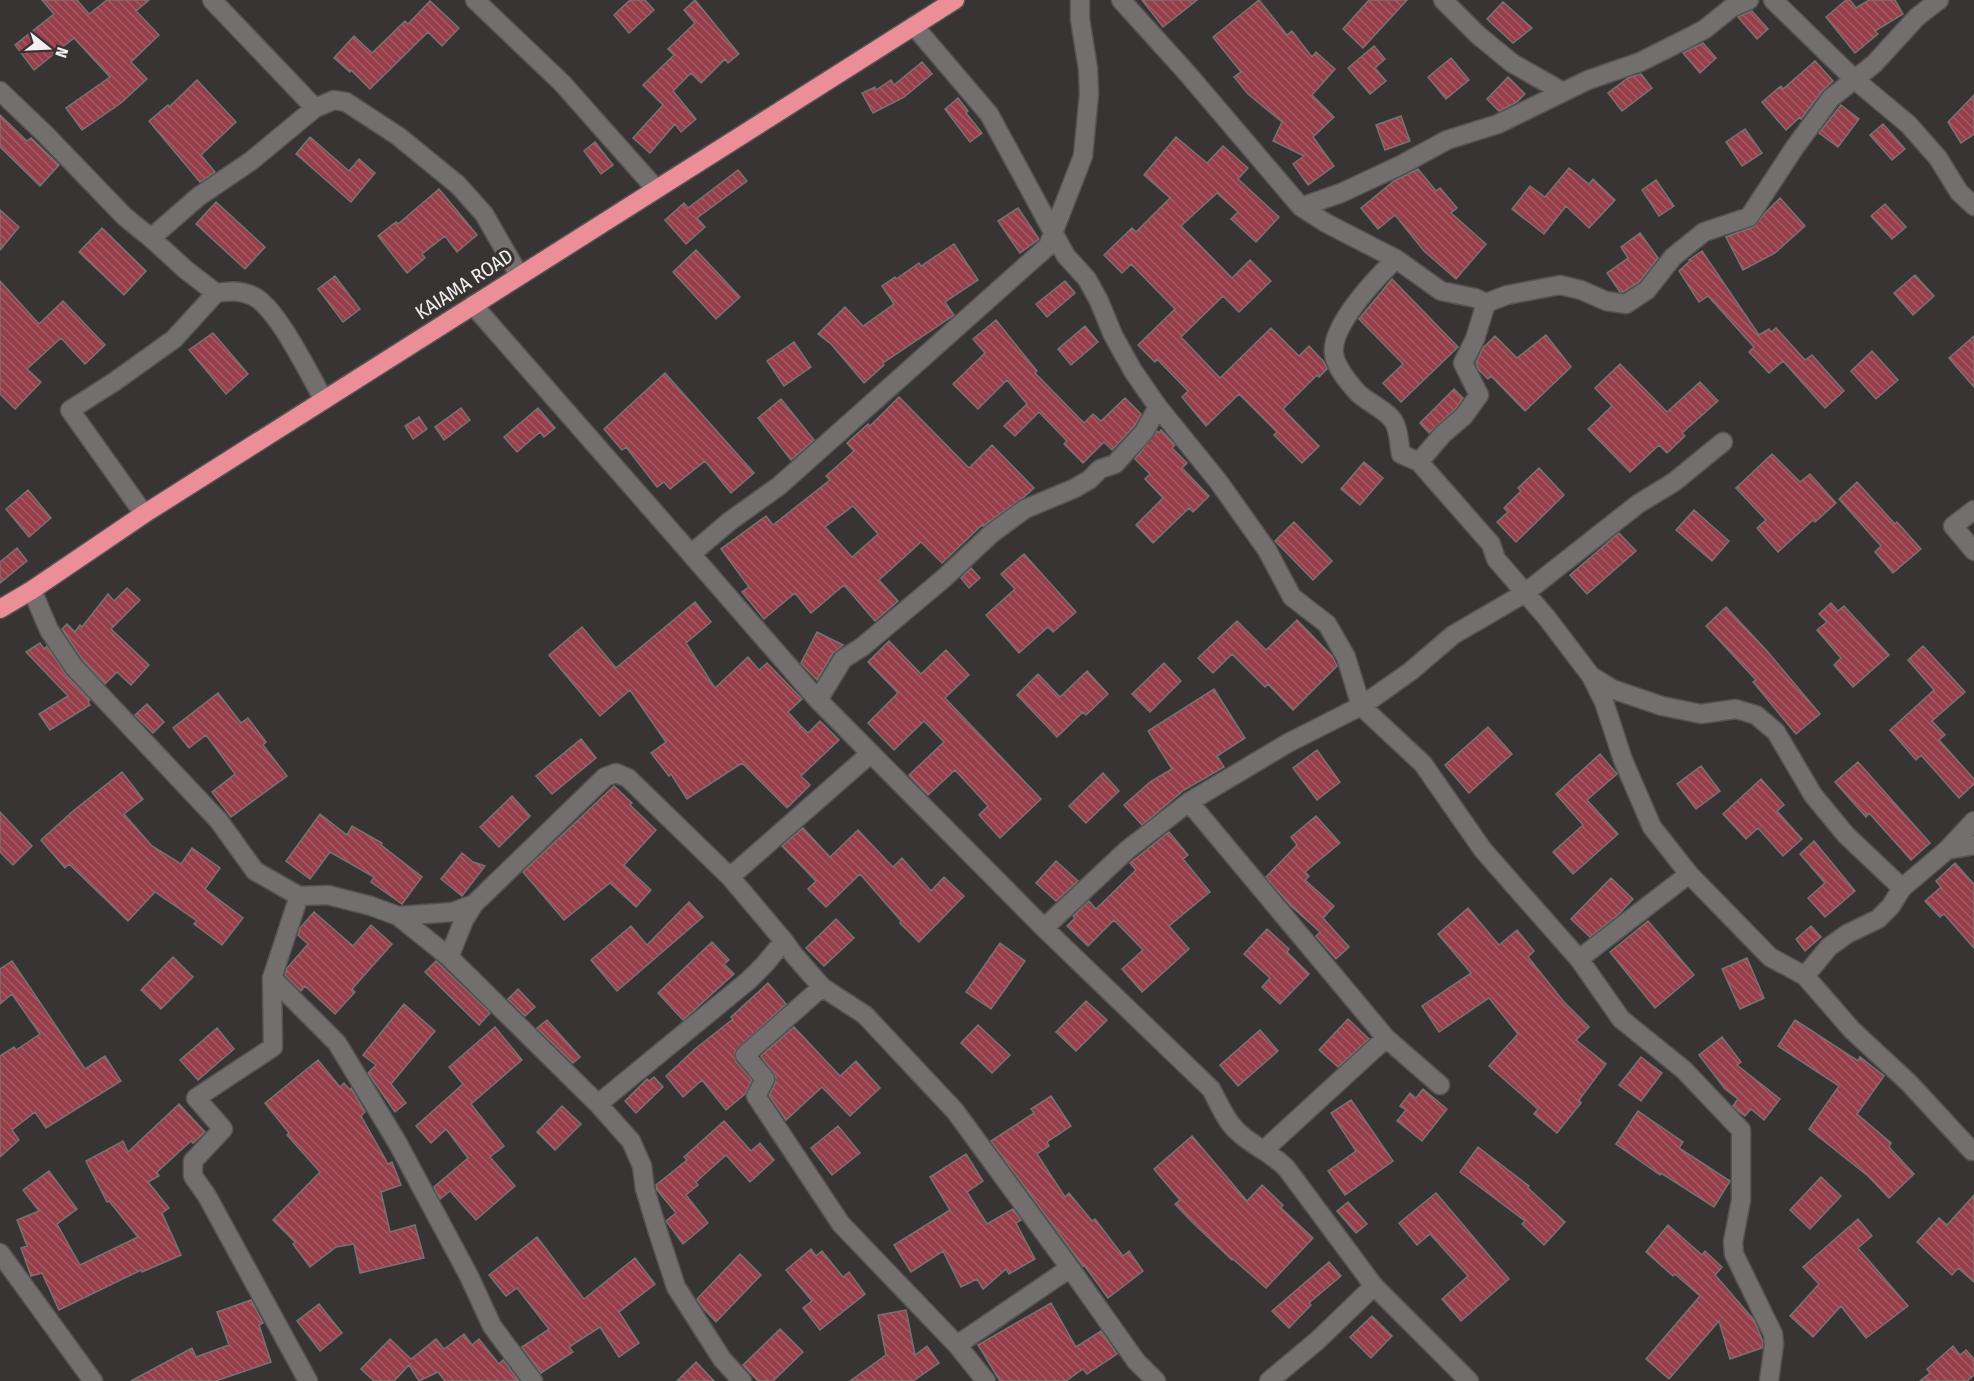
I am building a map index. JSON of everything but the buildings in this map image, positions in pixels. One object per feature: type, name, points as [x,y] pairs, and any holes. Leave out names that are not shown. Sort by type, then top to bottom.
[{"type":"highway","name":"KAIAMA ROAD","points":[[0,609],[144,514],[955,0]]},
{"type":"street","points":[[212,0],[315,108]]},
{"type":"street","points":[[475,0],[562,83],[656,189]]},
{"type":"street","points":[[691,554],[730,521],[779,486],[1048,246],[1083,156],[1088,69],[1080,19],[1080,0]]},
{"type":"street","points":[[1120,0],[1187,73],[1302,207],[1326,223],[1396,259],[1441,291],[1475,298],[1486,303],[1507,295],[1560,285],[1581,290],[1606,301],[1626,304],[1647,290],[1673,257],[1704,232],[1749,217],[1795,147],[1831,98],[1874,64],[1917,17],[1939,0]]},
{"type":"street","points":[[1443,0],[1478,35],[1512,63],[1563,92]]},
{"type":"street","points":[[1302,207],[1341,193],[1448,140],[1498,124],[1588,80],[1640,62],[1705,29],[1722,8],[1731,8],[1749,0]]},
{"type":"street","points":[[1773,0],[1854,79],[1910,125],[1938,158],[1959,192],[1974,206]]},
{"type":"street","points":[[914,26],[989,114],[1066,256],[1087,279],[1133,371],[1158,407],[1224,489],[1267,550],[1292,597],[1327,624],[1346,657],[1361,706],[1423,764],[1483,850],[1579,959],[1621,1018],[1684,1070],[1742,1130],[1741,1200],[1733,1242],[1734,1254],[1773,1334],[1774,1344],[1769,1381]]},
{"type":"street","points":[[0,91],[125,217],[216,293]]},
{"type":"street","points":[[152,238],[198,197],[251,161],[315,108],[334,100],[346,102],[406,143],[458,185],[484,214],[519,275]]},
{"type":"street","points":[[1396,259],[1357,301],[1338,331],[1334,356],[1339,369],[1360,395],[1394,421],[1401,454],[1419,462],[1491,544],[1496,559],[1547,618],[1591,676],[1604,702],[1623,760],[1652,827],[1689,874],[1770,957],[1805,976],[1852,1030],[1910,1083],[1973,1152]]},
{"type":"street","points":[[144,514],[70,410],[174,339],[216,293],[234,290],[254,296],[272,312],[324,400]]},
{"type":"street","points":[[1419,462],[1443,434],[1464,416],[1479,395],[1462,363],[1475,339],[1486,303]]},
{"type":"street","points":[[473,305],[818,700],[1044,928],[1211,1089],[1228,1121],[1238,1132],[1278,1159],[1374,1286],[1469,1381]]},
{"type":"street","points":[[818,700],[843,659],[862,647],[943,579],[991,534],[1025,509],[1073,489],[1089,480],[1100,469],[1116,464],[1144,432],[1158,407]]},
{"type":"street","points":[[1044,928],[1127,850],[1189,802],[1288,743],[1361,706],[1411,671],[1453,635],[1525,594],[1630,510],[1674,482],[1723,442]]},
{"type":"street","points":[[1974,510],[1953,526],[1974,551]]},
{"type":"street","points":[[32,590],[49,630],[74,667],[219,821],[255,871],[299,896],[328,895],[371,906],[398,916],[449,957],[598,1104],[631,1142],[642,1166],[645,1189],[676,1287],[722,1359],[742,1381]]},
{"type":"street","points":[[1591,676],[1612,688],[1662,706],[1701,714],[1736,709],[1756,715],[1776,732],[1813,795],[1846,836],[1902,888]]},
{"type":"street","points":[[730,877],[870,754]]},
{"type":"street","points":[[449,957],[464,920],[474,904],[605,777],[616,773],[628,778],[730,877],[822,987],[865,1015],[955,1111],[1136,1361],[1156,1381]]},
{"type":"street","points":[[1189,802],[1386,1038],[1440,1085]]},
{"type":"street","points":[[1805,976],[1828,947],[1847,934],[1878,919],[1891,906],[1902,888],[1947,850],[1974,821]]},
{"type":"street","points":[[1947,850],[1974,845]]},
{"type":"street","points":[[1579,959],[1689,874]]},
{"type":"street","points":[[299,896],[272,978],[273,1047],[196,1098],[223,1129],[193,1161],[193,1176],[207,1196],[308,1381]]},
{"type":"street","points":[[398,916],[453,912],[474,904]]},
{"type":"street","points":[[598,1104],[749,980],[784,941]]},
{"type":"street","points":[[272,978],[337,1043],[397,1142],[469,1276],[492,1326],[532,1381]]},
{"type":"street","points":[[822,987],[745,1055],[765,1079],[756,1096],[841,1224],[957,1345],[986,1381]]},
{"type":"street","points":[[1264,1150],[1386,1038]]},
{"type":"street","points":[[0,1253],[93,1381]]},
{"type":"street","points":[[957,1345],[1070,1268]]},
{"type":"street","points":[[1269,1381],[1318,1340],[1374,1286]]}]
